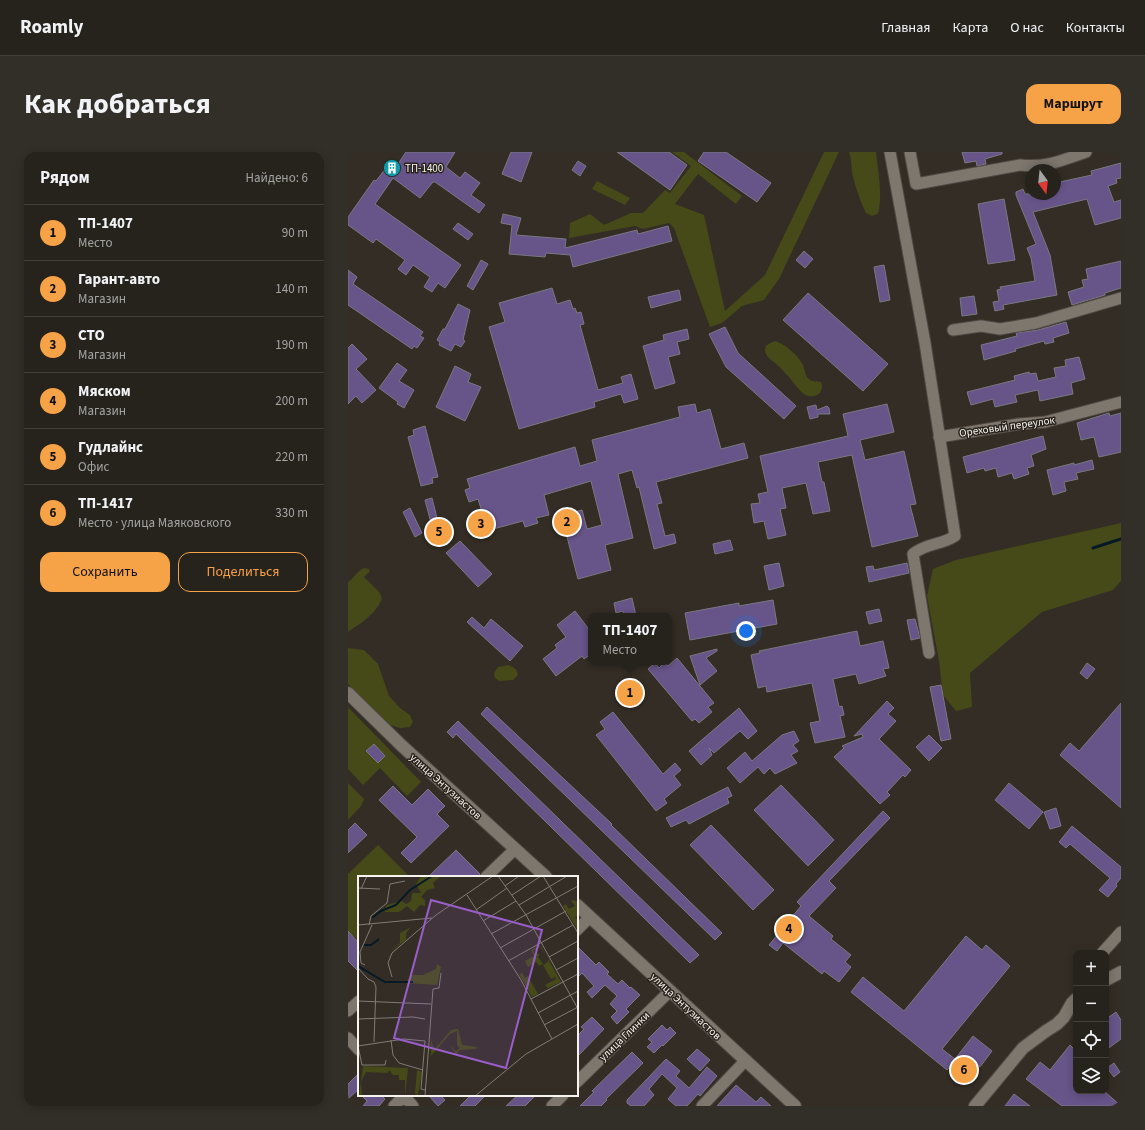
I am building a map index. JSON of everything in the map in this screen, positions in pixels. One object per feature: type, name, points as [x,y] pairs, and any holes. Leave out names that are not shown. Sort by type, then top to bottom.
[{"type":"street","points":[[890,152],[922,327],[955,536],[949,541],[920,548],[913,554],[929,653]]},
{"type":"street","points":[[910,152],[916,184],[1020,165],[1035,167],[1056,163],[1086,152]]},
{"type":"street","points":[[953,330],[981,326],[1000,329],[1036,323],[1121,298]]},
{"type":"street","name":"Ореховый переулок","points":[[939,437],[1019,424],[1045,422],[1121,402]]},
{"type":"street","name":"улица Энтузиастов","points":[[348,693],[401,745],[545,876]]},
{"type":"street","points":[[487,876],[515,849]]},
{"type":"street","name":"улица Энтузиастов","points":[[578,907],[795,1106]]},
{"type":"street","points":[[578,929],[590,917]]},
{"type":"street","points":[[1105,950],[1121,932]]},
{"type":"street","points":[[1109,978],[1121,972]]},
{"type":"street","name":"улица Глинки","points":[[578,1081],[670,991]]},
{"type":"street","points":[[975,1106],[1023,1048],[1057,1024],[1064,1017],[1073,1001]]},
{"type":"street","points":[[348,1011],[358,1002]]},
{"type":"street","points":[[348,1038],[358,1049]]},
{"type":"street","points":[[702,1106],[746,1060]]},
{"type":"street","points":[[394,1106],[403,1096]]},
{"type":"street","points":[[405,1096],[414,1106]]},
{"type":"street","points":[[552,1106],[562,1096]]},
{"type":"green space","points":[[672,152],[684,152],[742,196],[736,204],[698,174],[675,204],[704,215],[725,311],[765,275],[824,152],[839,152],[779,279],[764,300],[742,306],[722,323],[710,327],[674,228],[669,223],[643,229],[635,226],[569,238],[570,223],[590,214],[604,225],[631,213],[643,213],[665,190],[670,193],[691,166]]},
{"type":"green space","points":[[849,152],[876,152],[880,191],[878,214],[872,216],[866,213],[864,209],[853,177]]},
{"type":"green space","points":[[597,181],[630,198],[625,205],[592,189]]},
{"type":"green space","points":[[775,341],[787,347],[798,357],[803,365],[806,375],[810,380],[821,382],[822,388],[817,395],[805,395],[784,371],[768,356],[765,351],[765,347]]},
{"type":"green space","points":[[1121,523],[1121,581],[1113,590],[1042,612],[970,673],[972,707],[956,711],[943,695],[939,661],[927,596],[933,569],[956,560]]},
{"type":"green space","points":[[364,568],[369,569],[370,571],[364,577],[380,593],[382,599],[372,614],[348,632],[348,582]]},
{"type":"green space","points":[[348,648],[364,650],[378,664],[389,696],[400,708],[410,715],[413,722],[410,727],[400,728],[390,725],[348,684]]},
{"type":"green space","points":[[509,665],[516,669],[518,675],[513,680],[499,681],[495,678],[494,673],[498,667]]},
{"type":"green space","points":[[348,707],[421,782],[407,796],[380,768],[363,785],[348,769]]},
{"type":"green space","points":[[348,783],[364,799],[361,806],[348,820]]},
{"type":"green space","points":[[378,845],[409,876],[358,876],[358,940],[353,935],[348,940],[348,874]]},
{"type":"building","points":[[406,152],[455,152],[446,167],[460,178],[465,172],[480,183],[471,195],[485,205],[479,213],[435,182],[433,182],[420,198],[393,178],[375,204],[461,265],[445,288],[438,283],[432,292],[424,287],[430,277],[413,265],[406,275],[398,269],[405,260],[376,239],[373,243],[348,225],[348,217],[374,180],[376,181],[392,160],[398,164]]},
{"type":"building","points":[[511,152],[532,152],[521,182],[502,174]]},
{"type":"building","points":[[617,152],[669,152],[687,165],[670,190]]},
{"type":"building","points":[[704,152],[726,152],[771,183],[757,202],[698,161]]},
{"type":"building","points":[[962,152],[1002,152],[1002,154],[985,159],[986,164],[977,166],[976,161],[965,163]]},
{"type":"building","points":[[578,161],[586,166],[580,176],[572,170]]},
{"type":"building","points":[[1121,163],[1121,178],[1116,179],[1117,183],[1108,186],[1114,202],[1121,200],[1121,218],[1095,225],[1087,199],[1033,212],[1050,255],[1057,295],[1003,305],[1004,309],[995,311],[993,302],[999,301],[997,290],[1001,289],[1000,287],[1035,281],[1031,258],[1027,248],[1036,244],[1016,192],[1023,189],[1025,200],[1061,200],[1061,182],[1092,175],[1091,171]]},
{"type":"building","points":[[1004,199],[1015,260],[988,264],[978,204]]},
{"type":"building","points":[[503,214],[521,218],[516,235],[566,239],[565,248],[637,230],[638,234],[668,226],[672,241],[573,267],[570,255],[546,253],[545,257],[509,254],[512,225],[501,223]]},
{"type":"building","points":[[458,223],[473,234],[468,240],[453,229]]},
{"type":"building","points":[[804,251],[813,259],[805,268],[796,260]]},
{"type":"building","points":[[481,260],[488,264],[473,290],[467,286]]},
{"type":"building","points":[[1121,261],[1121,288],[1105,293],[1105,295],[1072,305],[1068,292],[1084,287],[1082,280],[1088,279],[1086,269]]},
{"type":"building","points":[[884,265],[890,300],[880,302],[874,267]]},
{"type":"building","points":[[348,270],[357,277],[353,284],[423,332],[420,336],[424,338],[417,348],[414,346],[412,349],[348,305]]},
{"type":"building","points":[[552,288],[557,304],[570,300],[573,309],[575,308],[577,313],[581,312],[584,324],[580,325],[598,390],[623,383],[621,377],[631,374],[638,399],[624,403],[621,394],[594,402],[595,407],[519,429],[489,327],[505,322],[499,303]]},
{"type":"building","points":[[679,290],[681,300],[651,308],[648,297]]},
{"type":"building","points":[[808,293],[888,364],[863,391],[783,320]]},
{"type":"building","points":[[974,296],[977,314],[962,316],[960,298]]},
{"type":"building","points":[[458,304],[470,310],[463,340],[465,341],[461,347],[455,344],[451,351],[439,345],[440,342],[437,340],[443,329],[445,329]]},
{"type":"building","points":[[1066,322],[1069,333],[1053,338],[1054,342],[1045,344],[1044,341],[984,360],[981,345],[1017,336],[1016,333],[1038,330]]},
{"type":"building","points":[[725,327],[738,353],[796,406],[784,419],[726,367],[709,334]]},
{"type":"building","points":[[687,329],[689,339],[677,342],[680,354],[668,357],[675,383],[655,389],[643,346],[664,340],[663,335]]},
{"type":"building","points":[[352,344],[367,359],[356,369],[376,390],[362,403],[356,396],[348,404],[348,348]]},
{"type":"building","points":[[1079,357],[1085,379],[1071,383],[1073,394],[1040,401],[1038,390],[1015,395],[1017,402],[995,407],[993,399],[971,405],[967,392],[1015,380],[1014,376],[1029,372],[1030,374],[1036,373],[1038,381],[1056,377],[1054,368],[1066,366],[1065,360]]},
{"type":"building","points":[[397,363],[407,370],[399,381],[414,390],[404,408],[397,404],[398,402],[379,388]]},
{"type":"building","points":[[455,366],[471,374],[468,382],[481,387],[465,421],[436,407]]},
{"type":"building","points":[[695,404],[697,413],[710,409],[721,449],[744,443],[748,458],[656,482],[662,503],[657,504],[665,536],[674,534],[676,543],[654,549],[639,487],[637,488],[632,470],[618,474],[633,538],[605,545],[611,570],[578,579],[566,533],[564,533],[559,516],[582,510],[587,529],[602,525],[591,481],[544,495],[549,515],[536,518],[538,523],[525,527],[523,521],[482,532],[478,516],[483,515],[478,499],[469,502],[465,490],[470,488],[467,479],[575,447],[580,466],[597,461],[592,440],[680,417],[678,407]]},
{"type":"building","points":[[887,404],[894,432],[860,440],[865,460],[904,451],[916,504],[910,505],[918,536],[872,547],[852,455],[818,462],[830,511],[813,514],[806,483],[782,488],[786,508],[780,509],[786,535],[768,539],[764,521],[754,523],[751,504],[760,503],[758,494],[768,492],[760,456],[848,436],[843,414]]},
{"type":"building","points":[[816,405],[817,410],[827,406],[830,414],[818,414],[818,417],[810,419],[807,407]]},
{"type":"building","points":[[1109,413],[1110,416],[1121,413],[1121,452],[1099,457],[1094,437],[1081,440],[1077,423]]},
{"type":"building","points":[[425,426],[438,477],[432,478],[433,483],[421,486],[408,437],[414,435],[413,430]]},
{"type":"building","points":[[1043,436],[1046,449],[1031,455],[1034,466],[1027,468],[1029,474],[1014,479],[1012,473],[998,477],[996,468],[985,471],[984,468],[967,473],[963,457]]},
{"type":"building","points":[[1092,460],[1094,469],[1076,473],[1078,479],[1064,482],[1066,491],[1053,495],[1047,470]]},
{"type":"building","points":[[432,498],[440,530],[445,528],[448,539],[436,542],[425,500]]},
{"type":"building","points":[[410,508],[422,533],[415,537],[403,512]]},
{"type":"building","points":[[730,540],[733,550],[715,554],[713,544]]},
{"type":"building","points":[[460,541],[492,574],[478,587],[446,553]]},
{"type":"building","points":[[779,563],[784,586],[769,590],[764,566]]},
{"type":"building","points":[[907,563],[909,573],[869,582],[866,567],[873,566],[874,570]]},
{"type":"building","points":[[632,598],[635,613],[623,613],[623,611],[616,613],[614,603]]},
{"type":"building","points":[[773,600],[777,624],[690,640],[685,613],[739,603],[739,606]]},
{"type":"building","points":[[879,609],[882,621],[869,624],[866,612]]},
{"type":"building","points":[[575,611],[588,628],[588,656],[584,659],[582,656],[556,676],[543,659],[557,648],[555,645],[566,637],[557,625]]},
{"type":"building","points":[[472,617],[484,628],[491,619],[523,646],[510,661],[467,622]]},
{"type":"building","points":[[915,619],[920,638],[911,640],[907,620]]},
{"type":"building","points":[[857,631],[860,646],[883,641],[889,668],[883,669],[886,676],[859,684],[856,674],[833,679],[839,707],[842,706],[844,715],[840,716],[845,737],[815,743],[810,723],[820,721],[812,683],[767,692],[766,686],[758,688],[751,655],[760,653],[759,651]]},
{"type":"building","points":[[717,649],[717,651],[706,658],[717,671],[700,685],[690,656]]},
{"type":"building","points":[[677,658],[714,703],[708,707],[712,712],[699,723],[695,719],[692,721],[648,669],[653,665],[657,665],[659,668],[662,665],[672,665],[672,662]]},
{"type":"building","points":[[1087,663],[1095,669],[1087,679],[1080,673]]},
{"type":"building","points":[[632,684],[638,693],[628,702],[621,693]]},
{"type":"building","points":[[941,685],[951,739],[941,741],[930,687]]},
{"type":"building","points":[[887,701],[894,708],[888,714],[896,721],[879,739],[911,770],[905,777],[903,775],[887,792],[890,795],[880,804],[834,757],[844,748],[842,746],[863,737],[862,734],[854,736]]},
{"type":"building","points":[[1121,703],[1121,808],[1060,755],[1070,743],[1079,751]]},
{"type":"building","points":[[487,707],[612,824],[611,825],[722,933],[715,940],[481,714]]},
{"type":"building","points":[[739,708],[757,731],[748,739],[740,731],[714,753],[709,748],[712,755],[701,765],[689,751]]},
{"type":"building","points":[[613,712],[663,774],[675,763],[681,770],[674,776],[681,785],[664,799],[667,803],[656,811],[596,735],[605,729],[600,722]]},
{"type":"building","points":[[458,721],[699,955],[690,963],[456,734],[453,738],[447,732]]},
{"type":"building","points":[[794,731],[799,741],[793,745],[798,751],[791,755],[797,763],[775,774],[770,768],[764,774],[758,767],[740,783],[727,768],[745,752],[752,761],[782,735]]},
{"type":"building","points":[[929,735],[942,748],[929,761],[916,747]]},
{"type":"building","points":[[374,744],[385,756],[378,763],[366,751]]},
{"type":"building","points":[[1009,783],[1043,812],[1029,829],[995,800]]},
{"type":"building","points":[[781,785],[834,840],[808,866],[754,810]]},
{"type":"building","points":[[393,786],[412,805],[428,789],[445,806],[437,814],[449,826],[411,863],[401,853],[417,837],[379,800]]},
{"type":"building","points":[[728,787],[732,796],[727,798],[729,803],[689,824],[686,820],[671,827],[666,818]]},
{"type":"building","points":[[1056,808],[1061,826],[1050,829],[1044,812]]},
{"type":"building","points":[[883,811],[890,818],[829,881],[836,888],[809,916],[833,936],[831,939],[851,955],[845,962],[851,967],[839,982],[824,971],[822,974],[783,943],[777,951],[769,945],[801,906],[797,902]]},
{"type":"building","points":[[355,823],[367,835],[348,853],[348,830]]},
{"type":"building","points":[[711,825],[774,890],[753,910],[690,845]]},
{"type":"building","points":[[1072,826],[1121,867],[1121,878],[1116,884],[1117,886],[1108,897],[1099,890],[1110,878],[1070,844],[1066,848],[1059,842]]},
{"type":"building","points":[[456,850],[480,874],[479,876],[429,876]]},
{"type":"building","points":[[348,931],[358,942],[358,971],[348,961]]},
{"type":"building","points":[[966,936],[982,950],[986,945],[1010,966],[942,1049],[955,1059],[973,1036],[992,1051],[980,1067],[975,1063],[965,1076],[952,1065],[947,1070],[851,992],[863,977],[904,1011]]},
{"type":"building","points":[[578,947],[596,965],[599,962],[609,972],[607,974],[618,984],[622,980],[640,995],[626,1009],[629,1012],[617,1024],[611,1017],[617,1011],[610,1004],[617,996],[605,985],[592,998],[587,992],[594,986],[582,973],[578,977]]},
{"type":"building","points":[[1116,1012],[1121,1020],[1121,1039],[1109,1048],[1109,1022],[1109,1017]]},
{"type":"building","points":[[592,1017],[604,1029],[578,1056],[578,1035],[584,1029],[581,1027]]},
{"type":"building","points":[[662,1025],[667,1030],[670,1027],[676,1033],[654,1053],[647,1047],[652,1042],[648,1039]]},
{"type":"building","points":[[1070,1045],[1073,1048],[1073,1094],[1107,1094],[1121,1106],[1062,1106],[1026,1079],[1040,1062],[1050,1070]]},
{"type":"building","points":[[697,1049],[710,1060],[700,1071],[687,1059]]},
{"type":"building","points":[[632,1052],[643,1063],[606,1099],[607,1100],[601,1106],[580,1106],[594,1092],[592,1091]]},
{"type":"building","points":[[666,1059],[680,1071],[676,1076],[689,1088],[707,1067],[717,1076],[700,1096],[698,1094],[687,1106],[676,1106],[668,1099],[677,1088],[662,1074],[649,1089],[654,1095],[644,1106],[631,1106],[627,1103],[627,1100]]},
{"type":"building","points":[[1114,1063],[1120,1072],[1114,1077],[1109,1071],[1109,1067]]},
{"type":"building","points":[[358,1074],[358,1090],[348,1099],[348,1084]]},
{"type":"building","points":[[736,1085],[756,1102],[761,1097],[771,1106],[717,1106]]},
{"type":"building","points":[[1014,1094],[1030,1106],[1005,1106]]},
{"type":"building","points":[[362,1096],[382,1096],[385,1099],[379,1106],[363,1106],[367,1101]]},
{"type":"building","points":[[429,1096],[441,1096],[445,1100],[438,1106]]},
{"type":"building","points":[[470,1096],[485,1096],[475,1106],[460,1106]]},
{"type":"building","points":[[517,1096],[535,1096],[525,1106],[506,1106]]},
{"type":"waterway","points":[[1093,548],[1121,539]]},
{"type":"place","name":"ТП-1400","points":[[392,168]]},
{"type":"place","name":"Гарант-авто","points":[[567,522]]},
{"type":"place","name":"СТО","points":[[481,524]]},
{"type":"place","name":"Гудлайнс","points":[[439,532]]},
{"type":"place","name":"ТП-1407","points":[[630,693]]},
{"type":"place","name":"Мяском","points":[[789,929]]},
{"type":"place","name":"ТП-1417","points":[[964,1070]]}]
